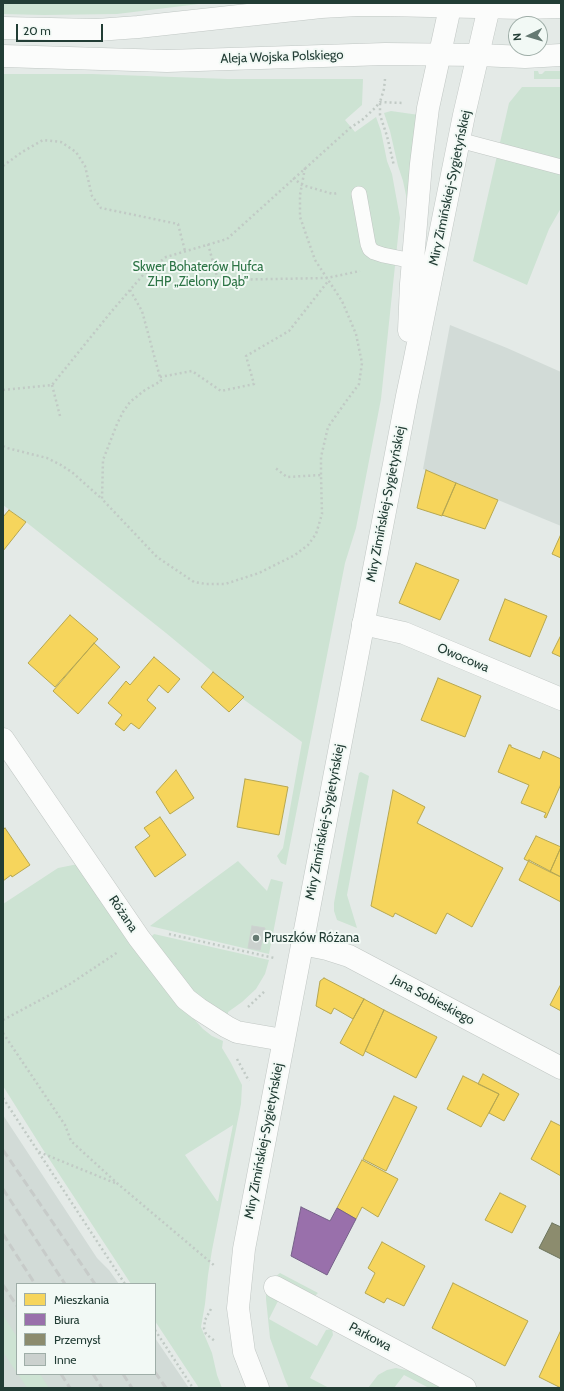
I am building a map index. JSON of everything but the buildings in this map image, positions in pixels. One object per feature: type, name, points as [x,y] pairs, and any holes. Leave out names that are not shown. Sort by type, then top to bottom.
[{"type":"street","points":[[3,28],[97,30],[138,27],[321,7],[384,4],[561,7]]},
{"type":"street","name":"Miry Zimińskiej-Sygietyńskiej","points":[[407,396],[413,261],[421,164],[428,108],[450,4]]},
{"type":"street","name":"Miry Zimińskiej-Sygietyńskiej","points":[[258,1388],[244,1352],[238,1308],[244,1249],[407,396],[468,98],[479,55],[489,5]]},
{"type":"street","name":"Aleja Wojska Polskiego","points":[[3,56],[167,61],[378,54],[439,54],[525,57],[561,55]]},
{"type":"street","name":"Owocowa","points":[[363,624],[404,633],[561,699]]},
{"type":"street","name":"Różana","points":[[3,739],[139,938],[192,1004],[237,1032],[283,1040]]},
{"type":"street","name":"Jana Sobieskiego","points":[[302,944],[327,948],[349,956],[561,1068]]},
{"type":"street","name":"Parkowa","points":[[275,1287],[465,1388]]},
{"type":"lane","points":[[460,140],[561,167]]},
{"type":"lane","points":[[359,194],[368,244],[374,252],[413,261]]},
{"type":"path","points":[[3,390],[52,385],[143,275],[166,257],[227,239],[293,178],[350,128],[362,120],[380,102],[384,89],[385,77]]},
{"type":"path","points":[[380,102],[405,104]]},
{"type":"path","points":[[3,166],[22,152],[43,140],[60,142],[76,152],[85,166],[92,196],[101,208],[178,224],[185,251]]},
{"type":"path","points":[[3,446],[47,458],[73,473],[102,499],[158,557],[194,582],[206,584],[225,584],[259,573],[295,554],[308,545],[316,534],[322,514],[321,457],[328,427],[359,384],[362,363],[356,334],[342,300],[315,260],[300,217],[300,195],[305,168]]},
{"type":"path","points":[[293,178],[302,185],[333,194],[340,193]]},
{"type":"path","points":[[208,244],[218,280],[328,279],[384,267],[383,254]]},
{"type":"path","points":[[160,377],[192,371],[221,390],[254,384],[246,356],[289,331],[328,279]]},
{"type":"path","points":[[102,499],[103,460],[123,412],[130,402],[145,390],[162,381],[142,311],[130,290]]},
{"type":"path","points":[[52,385],[60,416]]},
{"type":"path","points":[[274,467],[287,477],[321,476]]},
{"type":"path","points":[[165,933],[276,959]]},
{"type":"path","points":[[3,1020],[70,984],[139,938]]},
{"type":"path","points":[[3,1033],[65,1125],[71,1141],[118,1184],[216,1267]]},
{"type":"path","points":[[3,1098],[124,1283]]},
{"type":"path","points":[[38,1152],[118,1184]]},
{"type":"path","points":[[213,1307],[205,1320],[204,1329],[206,1334],[216,1342]]},
{"type":"path","points":[[156,1332],[193,1388]]},
{"type":"shaded area","points":[[450,325],[561,372],[561,526],[423,469]]},
{"type":"shaded area","points":[[3,1115],[97,1258],[109,1270],[118,1283],[16,1283],[16,1375],[156,1375],[156,1339],[189,1388],[3,1388]]},
{"type":"green space","points":[[3,3],[207,3],[117,14],[44,15],[3,14]]},
{"type":"green space","points":[[534,71],[538,71],[539,74],[542,74],[545,71],[561,71],[561,79],[534,79]]},
{"type":"green space","name":"Skwer Bohaterów Hufca ZHP „Zielony Dąb”","points":[[3,74],[92,74],[228,79],[363,79],[362,105],[345,120],[355,132],[376,117],[381,131],[387,161],[392,174],[400,218],[381,399],[356,528],[345,563],[286,865],[281,863],[277,856],[283,848],[302,742],[243,699],[243,697],[166,633],[3,505]]},
{"type":"green space","points":[[522,87],[561,87],[561,208],[549,229],[527,285],[473,261],[509,103]]},
{"type":"green space","points":[[391,111],[419,115],[410,214],[403,181],[384,113]]},
{"type":"green space","points":[[361,772],[369,776],[347,895],[357,928],[337,920],[334,911],[334,903],[359,773]]},
{"type":"green space","points":[[238,861],[267,891],[271,879],[283,882],[269,954],[150,926]]},
{"type":"green space","points":[[78,864],[184,1008],[203,1029],[212,1036],[223,1041],[222,1048],[242,1085],[241,1104],[212,1250],[201,1327],[212,1353],[217,1375],[222,1388],[199,1388],[156,1323],[156,1283],[130,1283],[3,1086],[3,904],[58,868]],"holes":[[[233,1125],[218,1201],[185,1155]]]},
{"type":"green space","points":[[154,934],[269,960],[265,974],[256,989],[228,1012],[228,1015],[194,993],[150,938]]},
{"type":"green space","points":[[280,1273],[318,1293],[314,1297],[278,1301],[269,1319],[317,1346],[326,1330],[332,1329],[333,1335],[310,1378],[329,1388],[289,1388],[286,1382],[270,1338],[266,1299],[266,1284]]},
{"type":"green space","points":[[3,1315],[16,1335],[16,1372],[3,1352]]},
{"type":"green space","points":[[396,1368],[411,1371],[443,1388],[429,1388],[404,1375],[394,1388],[368,1388],[378,1375],[387,1370]]},
{"type":"green space","points":[[19,1375],[41,1375],[49,1388],[27,1388]]},
{"type":"railway","points":[[3,1150],[94,1283]]},
{"type":"railway","points":[[3,1189],[64,1283]]},
{"type":"railway","points":[[3,1234],[34,1283]]},
{"type":"railway","points":[[3,1285],[16,1304]]},
{"type":"railway","points":[[156,1373],[166,1388]]},
{"type":"railway","points":[[62,1375],[70,1388]]},
{"type":"railway","points":[[94,1375],[102,1388]]},
{"type":"railway","points":[[124,1375],[132,1388]]},
{"type":"place","name":"Pruszków Różana","points":[[256,938]]}]
